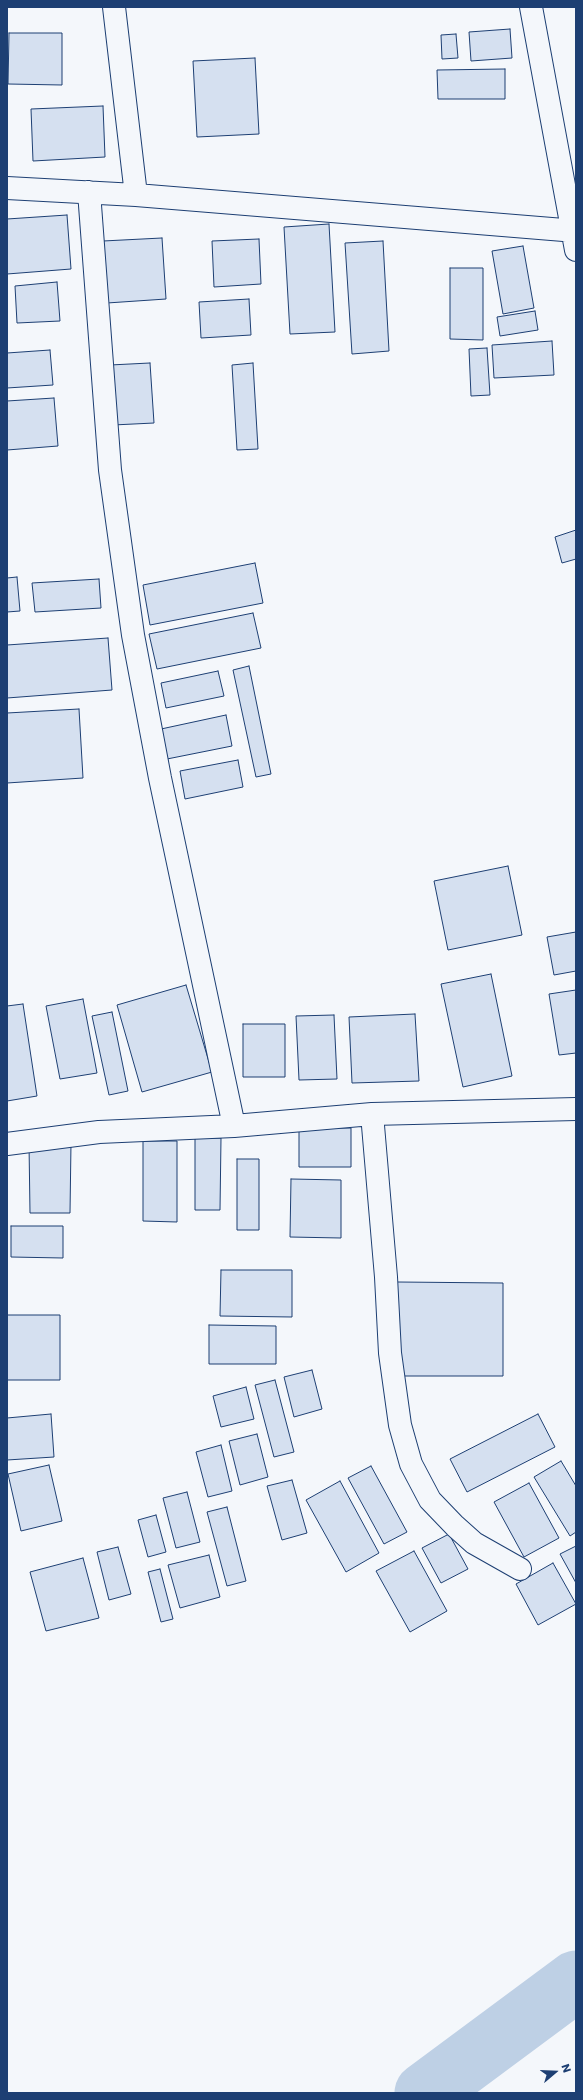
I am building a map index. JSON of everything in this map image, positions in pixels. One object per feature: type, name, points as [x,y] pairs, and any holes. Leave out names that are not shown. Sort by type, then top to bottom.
[{"type":"street","points":[[114,7],[136,195]]},
{"type":"street","points":[[7,188],[136,195],[575,237],[531,7]]},
{"type":"street","points":[[89,192],[110,470],[133,635],[164,794],[234,1126]]},
{"type":"street","points":[[7,1144],[99,1132],[234,1126],[372,1114],[576,1109]]},
{"type":"street","points":[[372,1114],[386,1277],[390,1353],[400,1425],[408,1457],[418,1480],[430,1500],[455,1526],[474,1544],[520,1569]]},
{"type":"building","points":[[510,29],[512,58],[471,61],[469,32]]},
{"type":"building","points":[[9,33],[62,33],[62,85],[8,84]]},
{"type":"building","points":[[456,34],[458,58],[442,59],[441,35]]},
{"type":"building","points":[[255,58],[259,134],[197,137],[193,61]]},
{"type":"building","points":[[505,69],[505,99],[438,99],[437,70]]},
{"type":"building","points":[[103,106],[105,157],[33,161],[31,109]]},
{"type":"building","points":[[67,215],[71,269],[7,274],[7,219]]},
{"type":"building","points":[[329,224],[335,332],[290,334],[284,227]]},
{"type":"building","points":[[162,238],[166,299],[107,303],[103,241]]},
{"type":"building","points":[[259,239],[261,284],[214,287],[212,241]]},
{"type":"building","points":[[383,241],[389,351],[352,354],[345,243]]},
{"type":"building","points":[[523,246],[534,308],[503,314],[492,251]]},
{"type":"building","points":[[450,268],[483,268],[483,340],[450,339]]},
{"type":"building","points":[[57,282],[60,321],[17,323],[15,286]]},
{"type":"building","points":[[249,299],[251,335],[201,338],[199,302]]},
{"type":"building","points":[[535,311],[538,330],[500,336],[497,317]]},
{"type":"building","points":[[552,341],[554,375],[494,378],[492,345]]},
{"type":"building","points":[[487,348],[490,395],[471,396],[469,349]]},
{"type":"building","points":[[50,350],[53,385],[7,388],[7,353]]},
{"type":"building","points":[[150,363],[154,423],[113,425],[110,365]]},
{"type":"building","points":[[253,363],[258,449],[237,450],[232,365]]},
{"type":"building","points":[[54,398],[58,446],[7,450],[7,401]]},
{"type":"building","points":[[576,530],[576,559],[562,563],[555,537]]},
{"type":"building","points":[[255,563],[263,603],[150,625],[143,585]]},
{"type":"building","points":[[17,577],[20,611],[7,612],[7,578]]},
{"type":"building","points":[[99,579],[101,608],[35,612],[32,583]]},
{"type":"building","points":[[253,613],[261,648],[157,669],[149,634]]},
{"type":"building","points":[[108,638],[112,690],[7,698],[7,645]]},
{"type":"building","points":[[249,666],[271,774],[256,777],[233,670]]},
{"type":"building","points":[[218,671],[224,696],[166,708],[161,683]]},
{"type":"building","points":[[79,709],[83,778],[7,783],[7,713]]},
{"type":"building","points":[[226,715],[232,746],[167,759],[161,729]]},
{"type":"building","points":[[238,760],[243,787],[185,799],[180,771]]},
{"type":"building","points":[[508,866],[522,935],[448,950],[434,881]]},
{"type":"building","points":[[576,932],[576,971],[554,975],[547,937]]},
{"type":"building","points":[[491,974],[512,1076],[463,1087],[441,984]]},
{"type":"building","points":[[186,985],[212,1072],[142,1092],[117,1005]]},
{"type":"building","points":[[576,990],[576,1053],[559,1055],[549,994]]},
{"type":"building","points":[[83,999],[97,1073],[60,1079],[46,1006]]},
{"type":"building","points":[[23,1004],[37,1096],[7,1101],[7,1006]]},
{"type":"building","points":[[112,1012],[128,1091],[109,1095],[92,1016]]},
{"type":"building","points":[[415,1014],[419,1081],[352,1083],[349,1017]]},
{"type":"building","points":[[334,1015],[337,1079],[299,1080],[296,1016]]},
{"type":"building","points":[[243,1024],[285,1024],[285,1077],[243,1077]]},
{"type":"building","points":[[299,1128],[351,1128],[351,1167],[299,1167]]},
{"type":"building","points":[[195,1138],[221,1138],[220,1210],[195,1210]]},
{"type":"building","points":[[143,1141],[177,1141],[177,1222],[143,1221]]},
{"type":"building","points":[[29,1143],[71,1143],[70,1213],[30,1213]]},
{"type":"building","points":[[237,1159],[259,1159],[259,1230],[237,1230]]},
{"type":"building","points":[[291,1179],[341,1180],[341,1238],[290,1237]]},
{"type":"building","points":[[11,1226],[63,1226],[63,1258],[11,1257]]},
{"type":"building","points":[[221,1270],[292,1270],[292,1317],[220,1316]]},
{"type":"building","points":[[397,1282],[503,1283],[503,1376],[398,1376]]},
{"type":"building","points":[[7,1315],[60,1315],[60,1380],[7,1380]]},
{"type":"building","points":[[209,1325],[276,1326],[276,1364],[209,1364]]},
{"type":"building","points":[[312,1370],[322,1409],[294,1417],[284,1377]]},
{"type":"building","points":[[275,1380],[294,1452],[274,1457],[255,1385]]},
{"type":"building","points":[[246,1387],[254,1419],[221,1427],[213,1396]]},
{"type":"building","points":[[51,1414],[54,1457],[7,1460],[7,1418]]},
{"type":"building","points":[[538,1414],[555,1447],[467,1492],[450,1459]]},
{"type":"building","points":[[257,1434],[268,1477],[240,1485],[229,1441]]},
{"type":"building","points":[[221,1445],[232,1491],[208,1497],[196,1452]]},
{"type":"building","points":[[561,1461],[576,1486],[576,1532],[570,1536],[534,1477]]},
{"type":"building","points":[[49,1465],[62,1521],[21,1531],[8,1474]]},
{"type":"building","points":[[371,1466],[407,1532],[384,1544],[348,1478]]},
{"type":"building","points":[[292,1480],[307,1533],[282,1540],[267,1486]]},
{"type":"building","points":[[340,1481],[379,1553],[346,1572],[306,1500]]},
{"type":"building","points":[[529,1483],[559,1538],[524,1557],[494,1502]]},
{"type":"building","points":[[187,1492],[200,1542],[176,1548],[163,1498]]},
{"type":"building","points":[[227,1507],[246,1581],[227,1586],[207,1512]]},
{"type":"building","points":[[156,1515],[166,1552],[148,1557],[138,1520]]},
{"type":"building","points":[[449,1534],[468,1569],[441,1583],[422,1548]]},
{"type":"building","points":[[576,1546],[576,1583],[560,1554]]},
{"type":"building","points":[[118,1547],[131,1594],[109,1600],[97,1552]]},
{"type":"building","points":[[414,1551],[447,1611],[410,1632],[376,1571]]},
{"type":"building","points":[[209,1555],[220,1597],[180,1608],[168,1565]]},
{"type":"building","points":[[83,1558],[99,1618],[46,1631],[30,1572]]},
{"type":"building","points":[[553,1563],[576,1604],[538,1625],[516,1584]]},
{"type":"building","points":[[160,1569],[173,1619],[161,1622],[148,1572]]},
{"type":"waterway","points":[[425,2093],[576,1981]]}]
